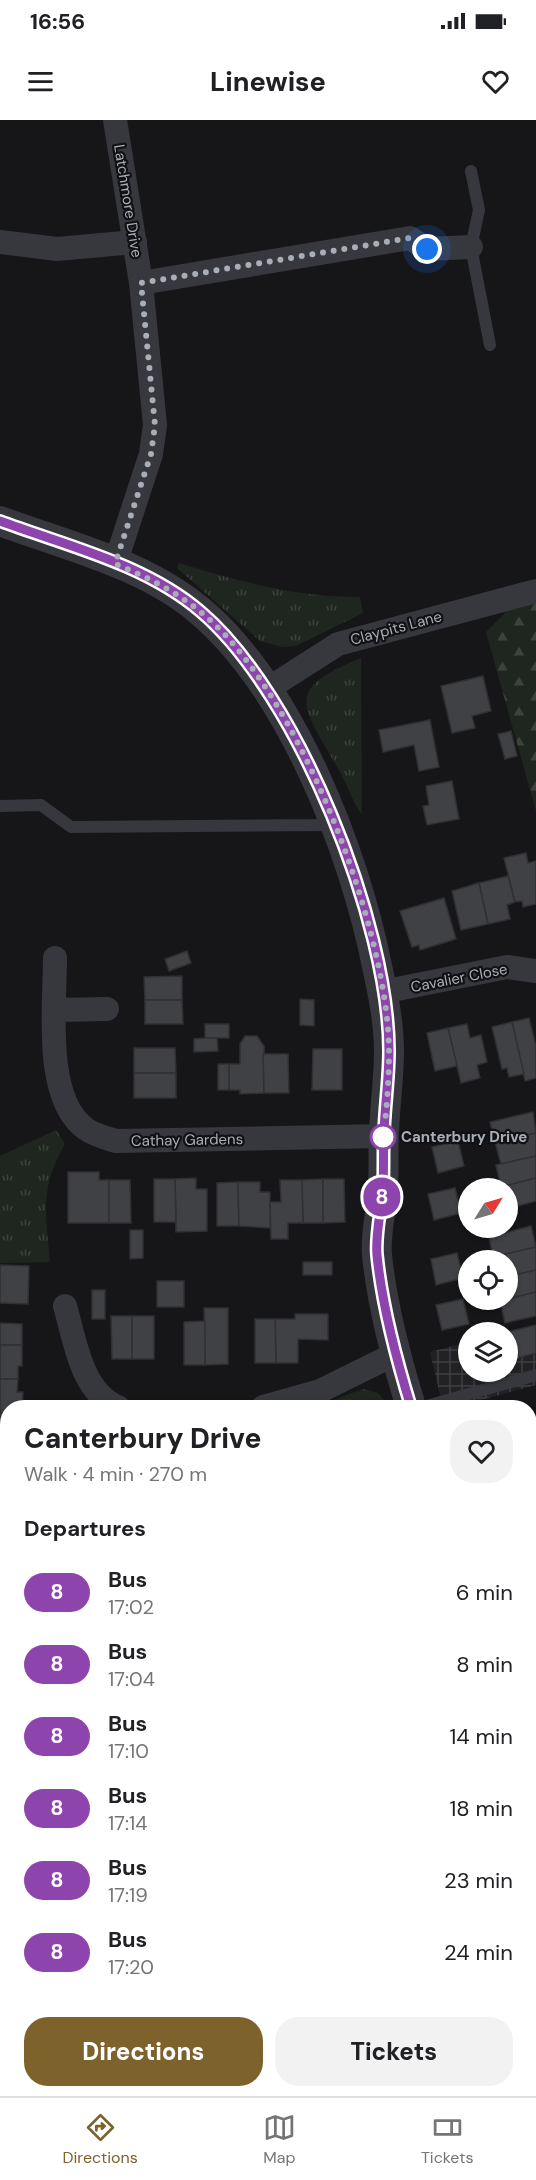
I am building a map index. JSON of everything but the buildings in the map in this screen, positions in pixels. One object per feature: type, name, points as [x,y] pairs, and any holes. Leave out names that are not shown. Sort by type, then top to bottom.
[{"type":"street","name":"Latchmore Drive","points":[[115,120],[141,283],[155,425],[151,454],[115,564]]},
{"type":"street","points":[[141,283],[410,238],[427,249],[471,247]]},
{"type":"street","points":[[0,242],[57,249],[135,242]]},
{"type":"street","points":[[0,521],[152,579],[199,610],[235,645],[293,731],[336,825],[371,936],[382,992],[389,1050],[383,1136],[383,1185],[377,1253],[395,1354],[409,1400]]},
{"type":"street","name":"Claypits Lane","points":[[266,690],[338,644],[536,591]]},
{"type":"street","name":"Cathay Gardens","points":[[54,958],[56,1070],[62,1096],[74,1118],[87,1130],[116,1142],[383,1136]]},
{"type":"street","name":"Cavalier Close","points":[[382,992],[507,967],[536,970]]},
{"type":"street","points":[[55,1010],[107,1009]]},
{"type":"street","points":[[65,1306],[81,1362],[95,1389],[106,1400]]},
{"type":"street","points":[[291,1400],[320,1391],[395,1354]]},
{"type":"lane","points":[[471,171],[479,210],[471,247],[490,345]]},
{"type":"lane","points":[[0,806],[41,805],[71,827],[336,825]]},
{"type":"lane","points":[[448,1400],[536,1375]]},
{"type":"shaded area","points":[[536,1325],[536,1385],[481,1400],[441,1400],[430,1352],[458,1345],[458,1382],[518,1382],[518,1329]]},
{"type":"green space","points":[[179,563],[269,587],[314,594],[360,597],[363,613],[296,646],[282,647],[260,641],[177,568]]},
{"type":"green space","points":[[536,600],[536,811],[486,632],[514,604]]},
{"type":"green space","points":[[361,658],[362,815],[314,727],[306,700],[310,690],[320,680],[336,669]]},
{"type":"green space","points":[[56,1130],[65,1144],[51,1175],[46,1201],[50,1262],[0,1263],[0,1156]]},
{"type":"green space","points":[[363,1389],[378,1393],[384,1400],[336,1400]]},
{"type":"bus line","name":"8","points":[[0,521],[152,579],[199,610],[235,645],[293,731],[315,778],[336,825],[354,878],[371,936],[382,992],[389,1050],[383,1136],[383,1185],[377,1253],[395,1354],[409,1400]]},
{"type":"place","name":"Canterbury Drive","points":[[383,1137]]},
{"type":"route","points":[[383,1137],[389,1050],[382,992],[371,936],[336,825],[293,731],[235,645],[199,610],[152,579],[115,564],[151,454],[155,425],[141,283],[410,238],[427,249]]}]
